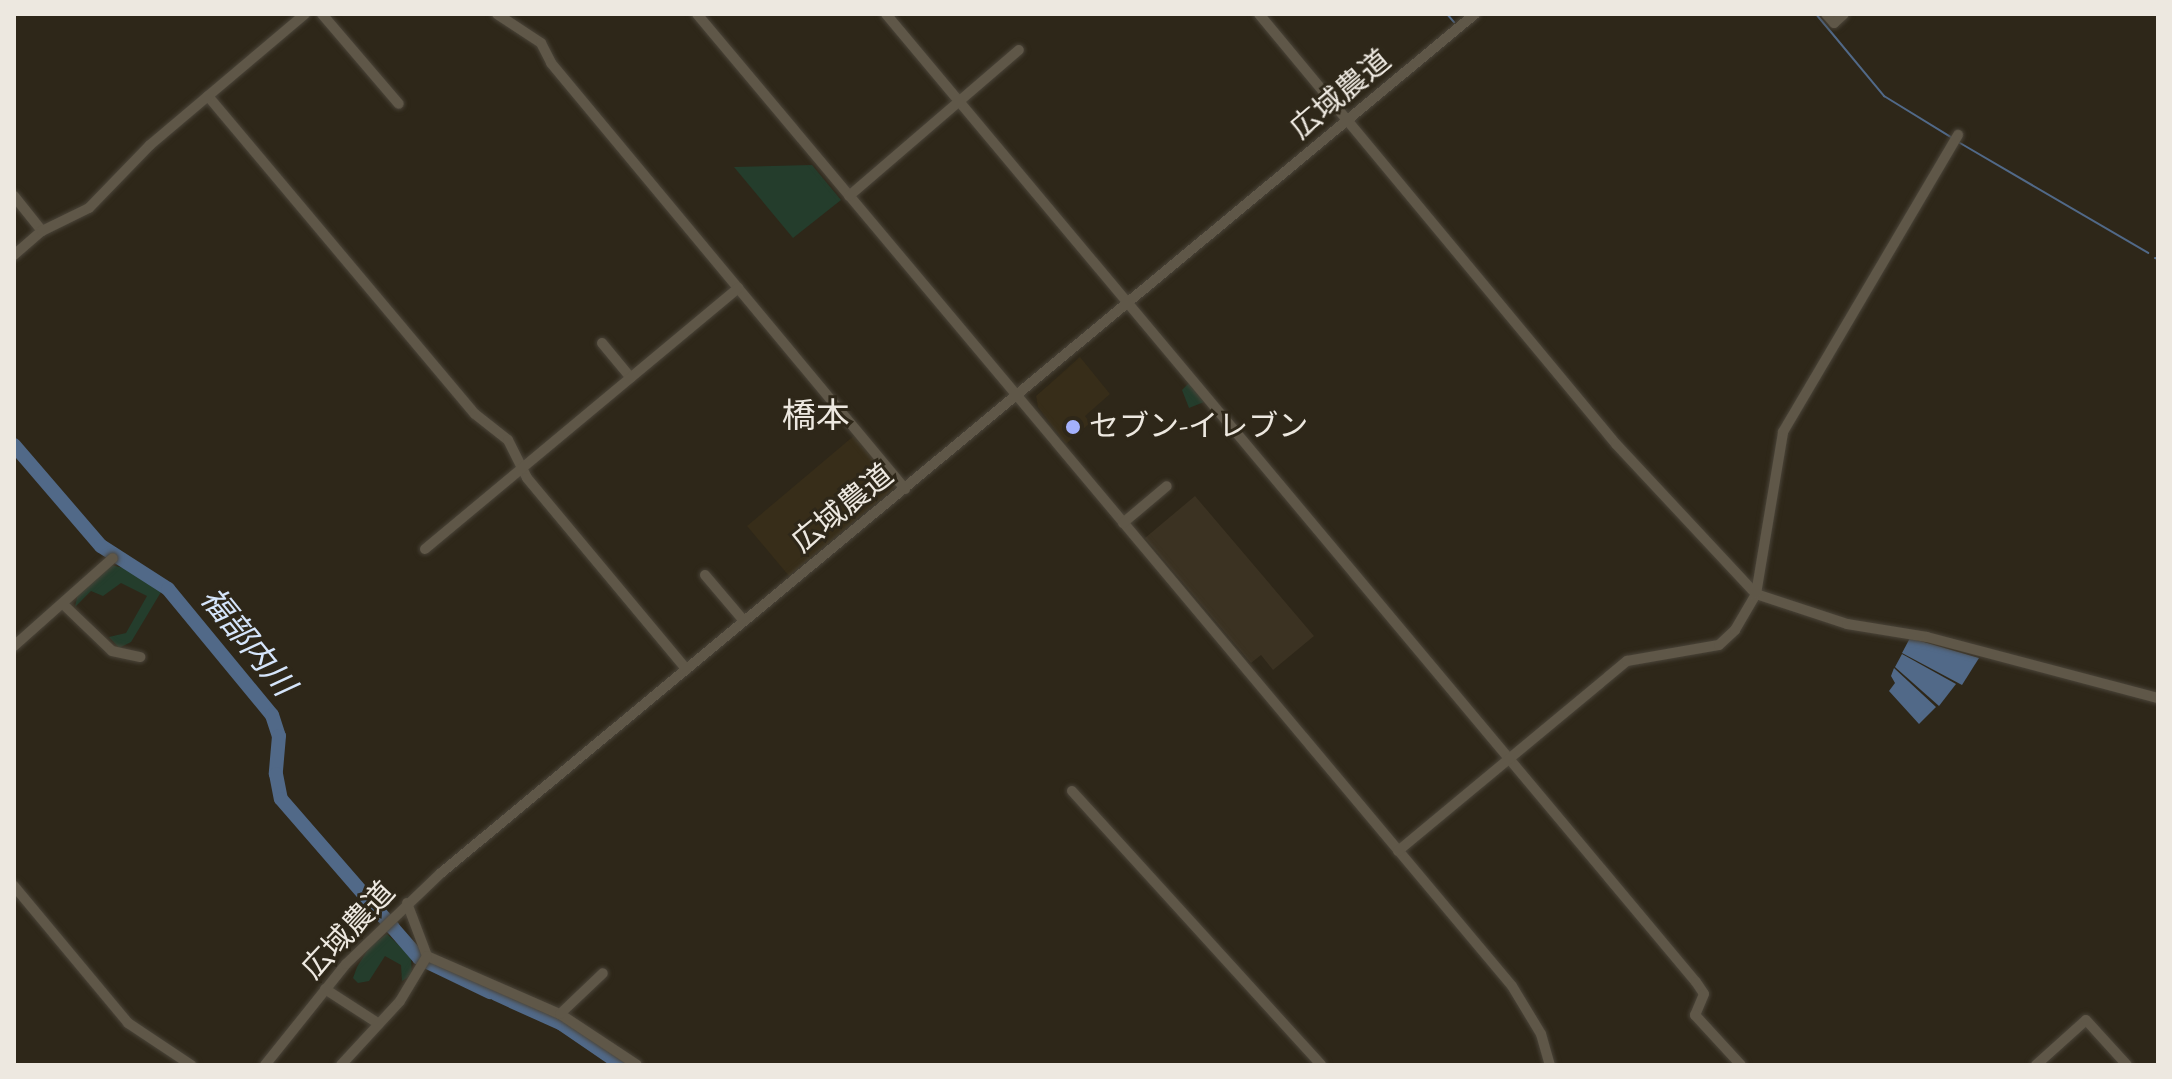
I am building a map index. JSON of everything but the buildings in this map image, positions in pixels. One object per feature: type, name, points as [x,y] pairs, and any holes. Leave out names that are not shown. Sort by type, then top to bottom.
[{"type":"street","points":[[14,255],[42,231],[89,208],[150,145],[305,14]]},
{"type":"street","points":[[322,14],[399,104]]},
{"type":"street","points":[[497,14],[541,43],[551,63],[905,489]]},
{"type":"street","points":[[697,14],[1512,986],[1541,1034],[1550,1065]]},
{"type":"street","points":[[886,14],[1507,760],[1696,982],[1704,994],[1695,1015],[1741,1065]]},
{"type":"street","points":[[1259,14],[1616,444],[1756,594],[1847,624],[1927,637],[2158,698]]},
{"type":"street","name":"広域農道","points":[[265,1065],[325,989],[407,903],[1475,14]]},
{"type":"street","points":[[1826,14],[1834,23],[1844,14]]},
{"type":"street","points":[[849,196],[1019,50]]},
{"type":"street","points":[[208,96],[475,414],[508,440],[523,467],[686,669]]},
{"type":"street","points":[[1398,851],[1627,661],[1719,645],[1756,594],[1783,432],[1956,138]]},
{"type":"street","points":[[14,196],[42,231]]},
{"type":"street","points":[[425,549],[738,288]]},
{"type":"street","points":[[602,343],[631,378]]},
{"type":"street","points":[[1123,523],[1167,486]]},
{"type":"street","points":[[14,646],[64,605],[113,558]]},
{"type":"street","points":[[705,575],[744,621]]},
{"type":"street","points":[[64,605],[112,651],[140,657]]},
{"type":"street","points":[[1072,791],[1321,1065]]},
{"type":"street","points":[[14,886],[128,1023],[191,1065]]},
{"type":"street","points":[[407,903],[425,959]]},
{"type":"street","points":[[425,959],[560,1014],[637,1065]]},
{"type":"street","points":[[341,1065],[379,1024],[425,959]]},
{"type":"street","points":[[560,1014],[603,973]]},
{"type":"street","points":[[325,989],[379,1024]]},
{"type":"street","points":[[2036,1065],[2086,1020],[2127,1065]]},
{"type":"shaded area","points":[[1080,357],[1110,394],[1085,416],[1090,423],[1066,444],[1038,407],[1036,396]]},
{"type":"shaded area","points":[[856,434],[898,485],[789,576],[747,526]]},
{"type":"shaded area","points":[[1195,496],[1314,636],[1273,670],[1261,655],[1251,663],[1145,538]]},
{"type":"green space","points":[[812,165],[841,200],[793,238],[734,167]]},
{"type":"green space","points":[[1189,383],[1204,402],[1189,408],[1182,390]]},
{"type":"green space","points":[[102,563],[142,572],[161,592],[131,642],[119,648],[109,637],[126,633],[147,596],[121,583],[103,596],[91,591],[75,607],[80,583]]},
{"type":"green space","points":[[387,934],[411,957],[412,975],[402,981],[401,965],[385,956],[369,981],[358,983],[353,978],[357,967],[370,946]]},
{"type":"water","points":[[1910,638],[1979,658],[1962,685],[1902,653]]},
{"type":"water","points":[[1902,654],[1956,684],[1939,706],[1895,667]]},
{"type":"water","points":[[1894,668],[1936,707],[1919,724],[1889,691],[1895,683],[1891,676]]},
{"type":"waterway","points":[[1447,14],[1454,22]]},
{"type":"waterway","points":[[1816,14],[1884,96],[1951,137]]},
{"type":"waterway","points":[[1960,143],[2148,253]]},
{"type":"waterway","name":"福部内川","points":[[14,445],[101,546],[168,589],[272,715],[279,736],[276,774],[281,799],[419,958],[490,992]]},
{"type":"waterway","name":"福部内川","points":[[496,994],[562,1024],[622,1065]]},
{"type":"place","name":"セブン-イレブン","points":[[1073,427]]},
{"type":"district","name":"橋本","points":[[816,418]]}]
